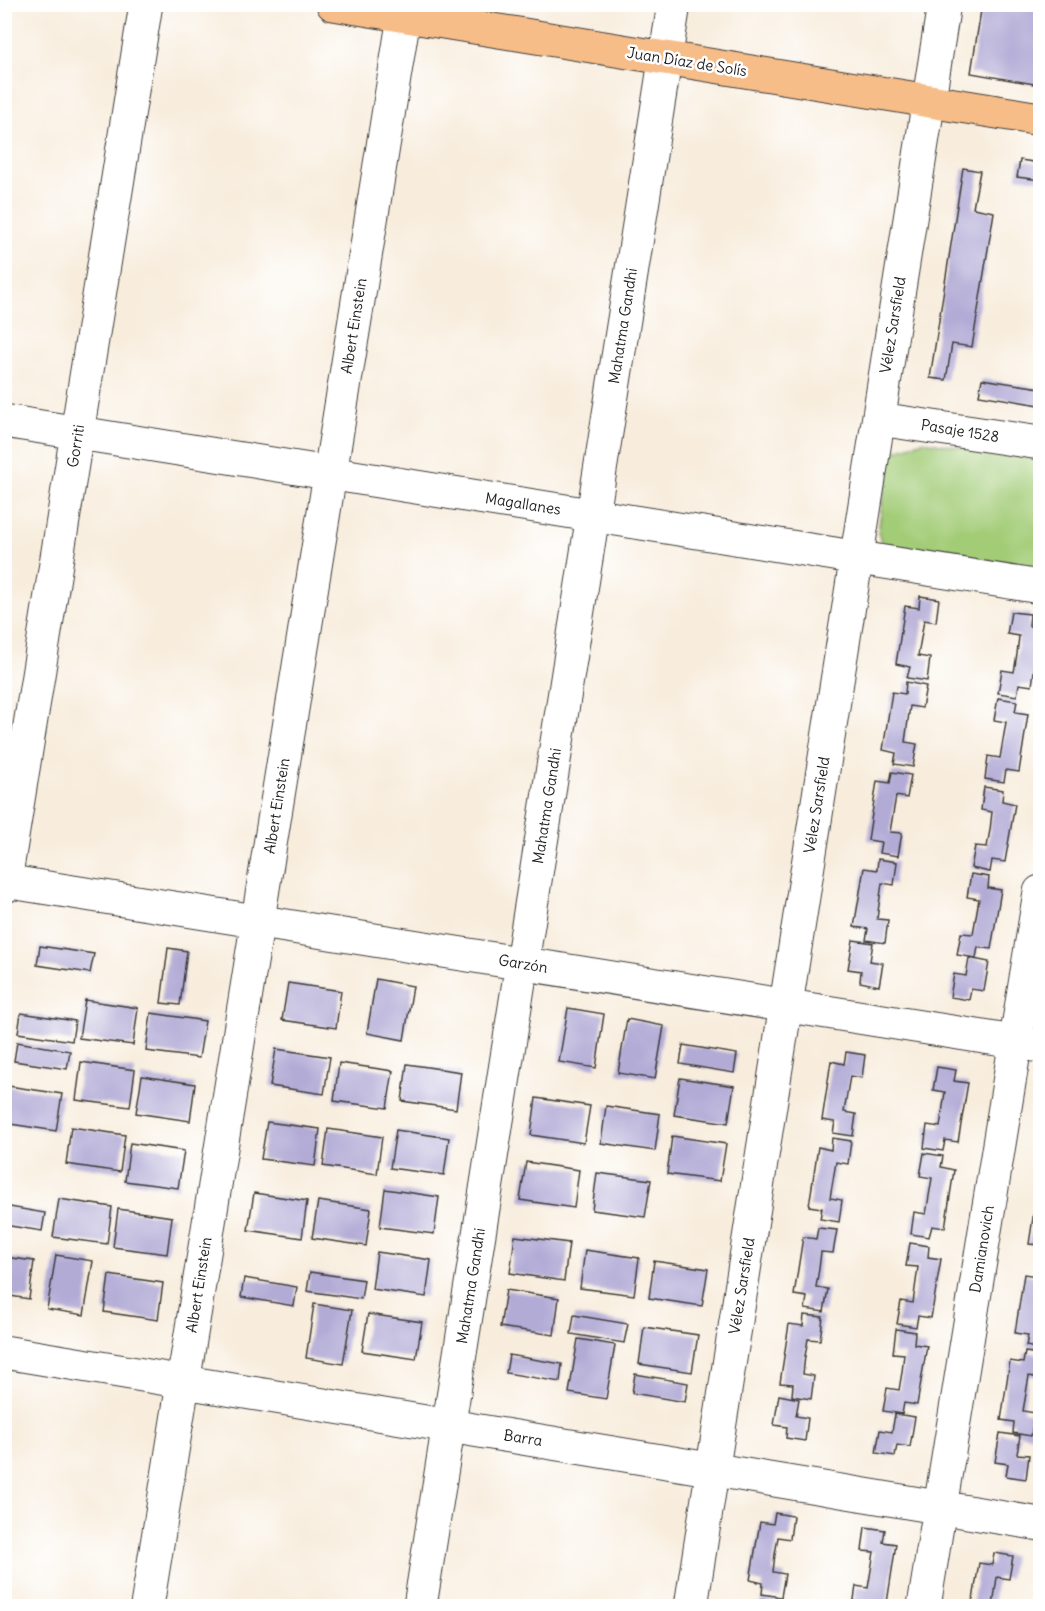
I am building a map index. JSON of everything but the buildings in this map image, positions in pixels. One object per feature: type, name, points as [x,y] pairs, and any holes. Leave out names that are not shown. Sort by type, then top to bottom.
[{"type":"main road","name":"Juan Díaz de Solís","points":[[333,4],[405,10],[665,59],[1041,119]]},
{"type":"street","name":"Gorriti","points":[[5,883],[146,4]]},
{"type":"street","name":"Mahatma Gandhi","points":[[420,1606],[674,4]]},
{"type":"street","name":"Vélez Sarsfield","points":[[691,1606],[944,4]]},
{"type":"street","name":"Albert Einstein","points":[[147,1606],[405,10]]},
{"type":"street","name":"Pasaje 1528","points":[[879,419],[1041,443]]},
{"type":"street","name":"Magallanes","points":[[4,421],[1041,587]]},
{"type":"street","name":"Garzón","points":[[5,883],[1028,1044]]},
{"type":"street","name":"Damianovich","points":[[924,1606],[940,1508],[1028,1044],[1041,892]]},
{"type":"street","name":"Barra","points":[[4,1352],[1041,1524]]},
{"type":"green space","points":[[923,441],[1040,460],[1040,574],[890,549],[882,543],[878,533],[888,463],[894,451]]}]
